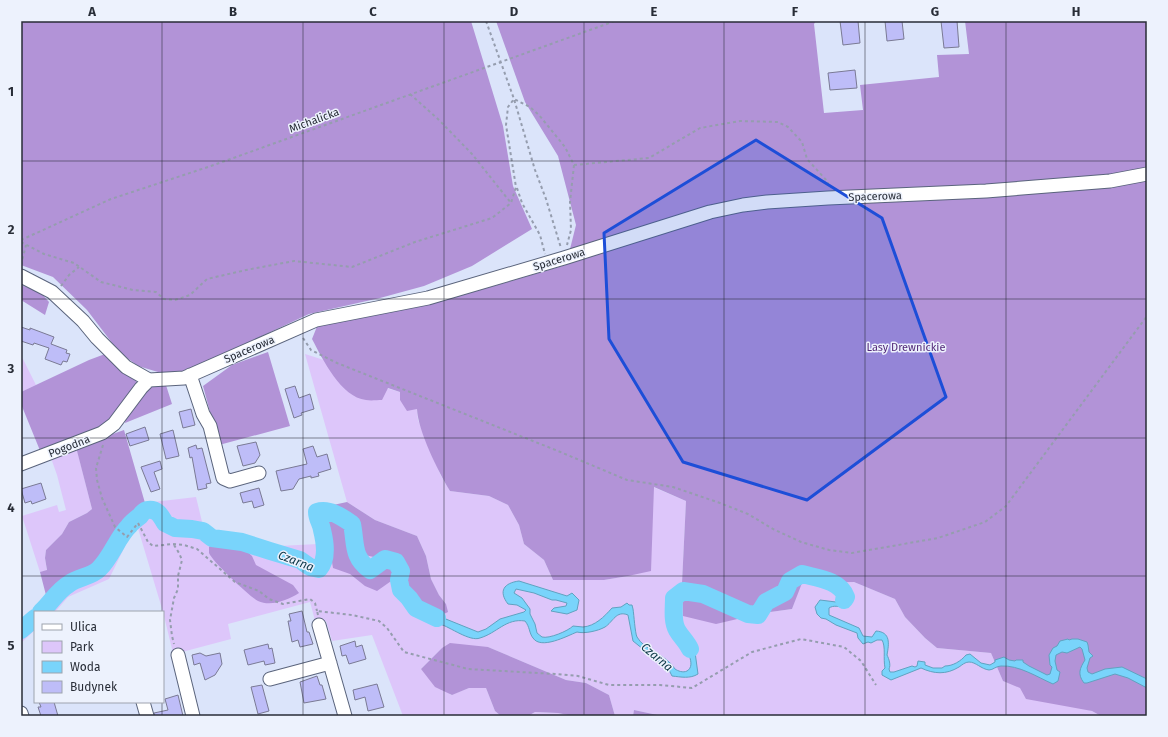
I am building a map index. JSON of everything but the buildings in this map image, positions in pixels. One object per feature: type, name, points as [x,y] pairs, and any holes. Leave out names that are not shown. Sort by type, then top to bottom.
[{"type":"street","name":"Spacerowa","points":[[149,380],[184,378],[316,320],[428,298],[548,263],[710,212],[743,205],[828,198],[986,191],[1110,181],[1147,174]]},
{"type":"street","points":[[21,276],[52,292],[83,321],[97,338],[126,367],[149,380]]},
{"type":"street","points":[[190,375],[202,414],[210,426],[223,478],[230,481],[259,473]]},
{"type":"street","name":"Pogodna","points":[[21,464],[102,432],[114,424],[141,388],[149,380]]},
{"type":"street","points":[[320,625],[344,716]]},
{"type":"street","points":[[178,655],[193,716]]},
{"type":"street","points":[[270,678],[330,663]]},
{"type":"street","points":[[143,703],[147,716]]},
{"type":"path","points":[[486,21],[514,99],[535,170],[560,240]]},
{"type":"path","name":"Michalicka","points":[[21,241],[111,199],[211,166],[615,21]]},
{"type":"path","points":[[410,94],[439,120],[472,154],[511,203]]},
{"type":"path","points":[[514,99],[530,106],[539,115],[564,147],[574,165],[570,202],[571,230],[564,258]]},
{"type":"path","points":[[514,99],[508,108],[506,125],[516,187],[522,202],[540,236],[548,263]]},
{"type":"path","points":[[574,165],[649,158],[700,128],[740,121],[778,122],[788,127],[802,142],[807,159],[828,182],[828,198]]},
{"type":"path","points":[[21,241],[44,254],[74,264],[101,282],[133,290],[156,292],[164,299],[175,300],[190,294],[207,279],[278,263],[294,261],[352,267],[415,242],[492,218],[511,203],[516,187]]},
{"type":"path","points":[[21,268],[21,262],[26,245]]},
{"type":"path","points":[[57,298],[58,292],[69,275],[79,267]]},
{"type":"path","points":[[296,329],[311,350],[337,363],[627,480],[673,488],[690,493],[748,514],[773,529],[801,542],[829,550],[852,553],[938,538],[985,522],[1006,506],[1147,316]]},
{"type":"path","points":[[102,432],[105,440],[96,468],[97,480],[106,509],[115,527],[127,537],[138,523],[148,542],[153,546],[173,544],[184,545],[197,549],[235,582],[259,592],[269,599],[283,604],[310,599],[315,603],[320,625]]},
{"type":"path","points":[[173,544],[180,553],[182,560],[178,576],[178,589],[174,598],[170,620],[172,636],[178,655]]},
{"type":"path","points":[[317,611],[352,615],[379,621],[387,628],[404,652],[468,668],[578,676],[609,685],[660,685],[692,688],[752,652],[801,639],[844,647],[861,661],[876,685]]},
{"type":"highlighted area","points":[[756,140],[882,218],[946,397],[807,500],[683,462],[609,339],[604,233]]},
{"type":"green space","points":[[21,21],[471,21],[503,126],[513,186],[532,229],[472,266],[424,286],[380,298],[309,314],[185,372],[158,372],[138,366],[119,352],[87,310],[53,277],[21,265]]},
{"type":"green space","name":"Lasy Drewnickie","points":[[496,21],[816,21],[814,24],[824,113],[863,110],[860,85],[939,77],[937,55],[969,54],[965,21],[1147,21],[1147,716],[1101,716],[1092,711],[1026,699],[1020,688],[1003,681],[991,653],[937,648],[905,617],[895,599],[854,582],[802,583],[792,609],[763,613],[716,624],[683,616],[682,583],[686,501],[654,487],[651,571],[604,580],[553,580],[544,560],[524,544],[519,525],[508,505],[489,496],[450,491],[440,473],[425,439],[418,418],[417,409],[407,411],[400,400],[400,392],[388,388],[382,400],[368,400],[357,397],[341,385],[327,367],[312,339],[318,324],[435,303],[566,265],[576,225],[558,156],[525,102]]},
{"type":"green space","points":[[21,285],[41,293],[49,302],[45,315],[21,300]]},
{"type":"green space","points":[[268,352],[290,426],[219,445],[203,386],[232,365]]},
{"type":"green space","points":[[105,354],[135,378],[137,384],[105,425],[41,453],[21,404],[21,392]]},
{"type":"green space","points":[[305,354],[324,360],[332,373],[400,392],[400,400],[417,409],[418,420],[441,476],[450,491],[489,496],[508,505],[519,525],[524,544],[544,560],[553,580],[604,580],[628,576],[653,487],[686,501],[682,583],[763,613],[792,609],[801,583],[854,582],[895,599],[905,617],[937,648],[991,653],[1003,681],[1092,711],[1101,716],[662,716],[634,710],[633,716],[615,716],[609,695],[586,683],[566,680],[488,647],[442,648],[421,669],[451,695],[469,688],[486,688],[495,711],[501,716],[403,716],[372,635],[332,641],[326,621],[316,624],[310,602],[228,624],[231,639],[173,653],[164,611],[163,611],[137,525],[109,579],[68,597],[56,611],[34,611],[34,631],[21,643],[21,620],[47,599],[57,585],[94,569],[104,557],[125,518],[136,512],[145,503],[196,497],[204,530],[279,546],[318,544],[314,523],[309,513],[333,505],[359,524],[359,539],[382,555],[397,558],[403,564],[406,571],[406,582],[417,600],[444,614],[446,604],[439,595],[431,579],[426,556],[417,536],[375,520],[347,502]]},
{"type":"green space","points":[[21,358],[23,359],[36,385],[21,392]]},
{"type":"green space","points":[[165,382],[172,404],[125,423],[126,418],[147,388]]},
{"type":"green space","points":[[124,430],[145,503],[136,512],[125,518],[104,557],[94,569],[57,585],[47,599],[40,572],[47,570],[45,558],[46,550],[62,534],[69,522],[92,509],[76,447]]},
{"type":"green space","points":[[77,450],[92,509],[69,522],[62,534],[46,550],[45,558],[47,571],[40,572],[22,516],[57,505],[59,512],[66,510],[51,458]]},
{"type":"green space","points":[[347,502],[375,520],[417,536],[426,556],[431,579],[439,595],[446,604],[448,612],[444,614],[424,604],[412,594],[407,585],[405,567],[395,557],[387,555],[378,558],[365,555],[359,539],[359,524],[333,505]]},
{"type":"green space","points":[[322,513],[345,524],[351,537],[353,559],[357,565],[363,570],[374,574],[383,565],[390,565],[395,568],[394,579],[377,591],[365,586],[350,574],[333,568],[326,526],[322,518]]},
{"type":"green space","points":[[217,542],[242,547],[252,556],[256,565],[293,585],[299,593],[285,600],[274,603],[263,603],[258,601],[247,593],[209,553],[209,547],[213,543]]},
{"type":"green space","points":[[450,643],[488,647],[566,680],[586,683],[609,695],[615,716],[573,716],[558,713],[535,712],[528,716],[501,716],[495,711],[486,688],[469,688],[452,695],[435,687],[421,669],[442,648]]},
{"type":"green space","points":[[634,710],[662,716],[633,716]]},
{"type":"green space","points":[[535,712],[558,713],[573,716],[528,716]]},
{"type":"water","points":[[836,579],[852,596],[851,602],[846,607],[836,606],[829,608],[829,615],[859,628],[863,636],[872,637],[876,631],[887,636],[887,655],[890,662],[890,672],[912,666],[915,667],[917,666],[918,661],[925,662],[925,665],[933,668],[942,668],[957,663],[966,655],[970,654],[981,663],[990,665],[995,662],[995,660],[1004,657],[1015,661],[1023,660],[1023,662],[1029,666],[1047,675],[1050,674],[1052,667],[1050,665],[1049,655],[1053,648],[1057,646],[1060,641],[1078,639],[1087,642],[1089,652],[1093,656],[1090,658],[1087,668],[1088,672],[1092,674],[1105,669],[1122,667],[1147,679],[1147,688],[1128,678],[1115,674],[1084,683],[1080,677],[1080,671],[1085,660],[1080,647],[1067,653],[1062,652],[1056,655],[1055,661],[1057,670],[1060,672],[1058,681],[1053,684],[1014,667],[999,666],[989,670],[969,662],[954,670],[940,673],[931,672],[921,668],[891,680],[882,675],[882,671],[885,668],[884,646],[882,640],[863,644],[858,638],[857,633],[821,618],[817,614],[815,607],[820,600],[836,602],[840,598],[840,596],[835,592],[834,588],[829,586]]},
{"type":"water","points":[[519,581],[567,596],[572,593],[579,600],[577,610],[567,614],[551,611],[554,608],[566,606],[567,603],[516,589],[514,593],[522,598],[530,609],[530,614],[535,624],[537,633],[542,637],[549,637],[558,634],[573,626],[583,627],[591,625],[602,618],[612,608],[621,607],[627,603],[632,605],[636,635],[640,642],[667,660],[675,669],[684,672],[690,668],[691,661],[683,641],[677,638],[674,629],[679,629],[688,639],[695,652],[698,674],[689,677],[672,676],[669,670],[633,641],[628,615],[624,614],[618,615],[608,625],[599,630],[580,633],[577,632],[561,639],[542,643],[533,638],[525,621],[512,622],[486,636],[476,639],[428,620],[413,609],[417,605],[426,611],[478,632],[486,629],[500,619],[524,612],[526,610],[517,605],[508,604],[503,595],[504,588],[506,586]]},
{"type":"waterway","name":"Czarna","points":[[42,611],[65,587],[76,580],[96,572],[104,564],[125,531],[143,512],[147,510],[156,511],[165,523],[175,528],[203,531],[212,538],[242,542],[300,560],[310,567],[319,569],[324,560],[325,545],[317,512],[326,511],[331,512],[352,524],[357,555],[364,565],[370,570],[385,559],[396,562],[401,571],[399,580],[401,590],[416,608],[437,618]]},
{"type":"waterway","name":"Czarna","points":[[690,649],[677,630],[674,619],[674,598],[683,591],[703,594],[748,614],[758,615],[766,602],[785,592],[790,581],[802,574],[833,583],[843,591],[846,597],[844,600]]},
{"type":"waterway","name":"Czarna","points":[[21,630],[34,619]]}]
